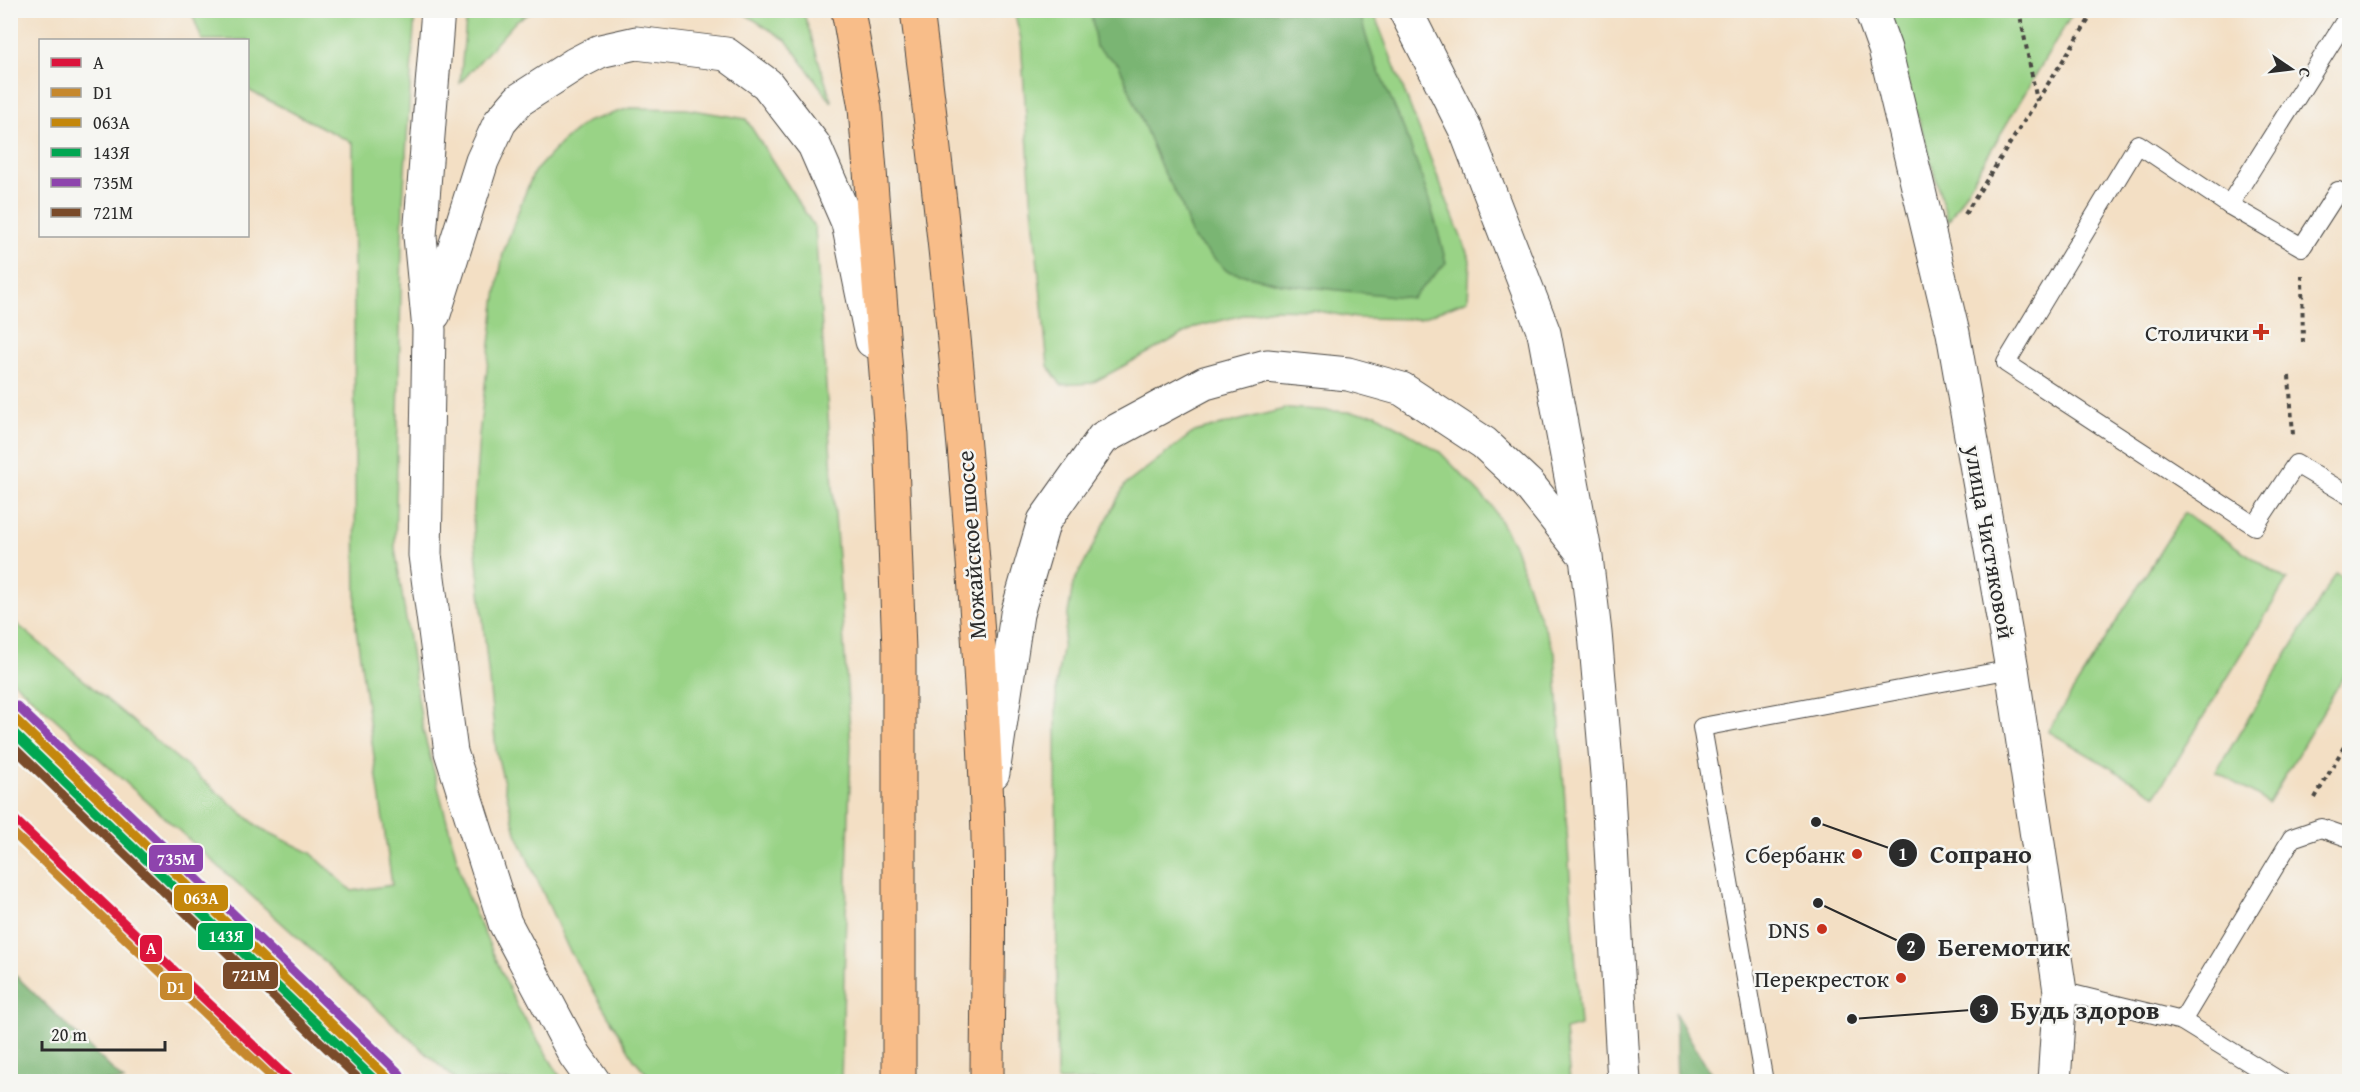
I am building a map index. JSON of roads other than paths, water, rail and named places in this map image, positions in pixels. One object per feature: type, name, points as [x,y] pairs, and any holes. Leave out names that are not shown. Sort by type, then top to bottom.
[{"type":"main road","points":[[848,10],[865,108],[891,435],[899,650],[899,1082]]},
{"type":"main road","name":"Можайское шоссе","points":[[917,10],[937,163],[968,479],[988,809],[987,1082]]},
{"type":"street","points":[[438,10],[420,236],[429,330],[424,555],[451,752],[505,923],[575,1055],[594,1082]]},
{"type":"street","points":[[1405,10],[1466,131],[1544,333],[1586,557],[1607,774],[1624,1082]]},
{"type":"street","name":"улица Чистяковой","points":[[1871,10],[1885,49],[1953,333],[2012,669],[2060,991],[2054,1082]]},
{"type":"street","points":[[429,330],[482,160],[500,122],[519,100],[600,51],[636,44],[726,54],[767,84],[814,145],[849,223],[891,435]]},
{"type":"street","points":[[988,809],[1017,614],[1044,521],[1103,438],[1205,382],[1267,366],[1348,374],[1402,389],[1484,443],[1528,485],[1586,557]]},
{"type":"lane","points":[[2229,205],[2349,13]]},
{"type":"lane","points":[[2349,198],[2338,191],[2302,247],[2229,205],[2138,144],[2006,363],[2255,526],[2296,464],[2349,496]]},
{"type":"lane","points":[[1764,1082],[1702,727],[2012,669]]},
{"type":"lane","points":[[2182,1021],[2292,838],[2321,828],[2349,838]]},
{"type":"lane","points":[[2060,991],[2182,1021],[2281,1082]]},
{"type":"place","name":"Столички","points":[[2261,332]]},
{"type":"place","name":"Сопрано","points":[[1816,822]]},
{"type":"place","name":"Сбербанк","points":[[1857,854]]},
{"type":"place","name":"Бегемотик","points":[[1818,903]]},
{"type":"place","name":"DNS","points":[[1822,929]]},
{"type":"place","name":"Перекресток","points":[[1901,978]]},
{"type":"place","name":"Будь здоров","points":[[1852,1019]]}]
